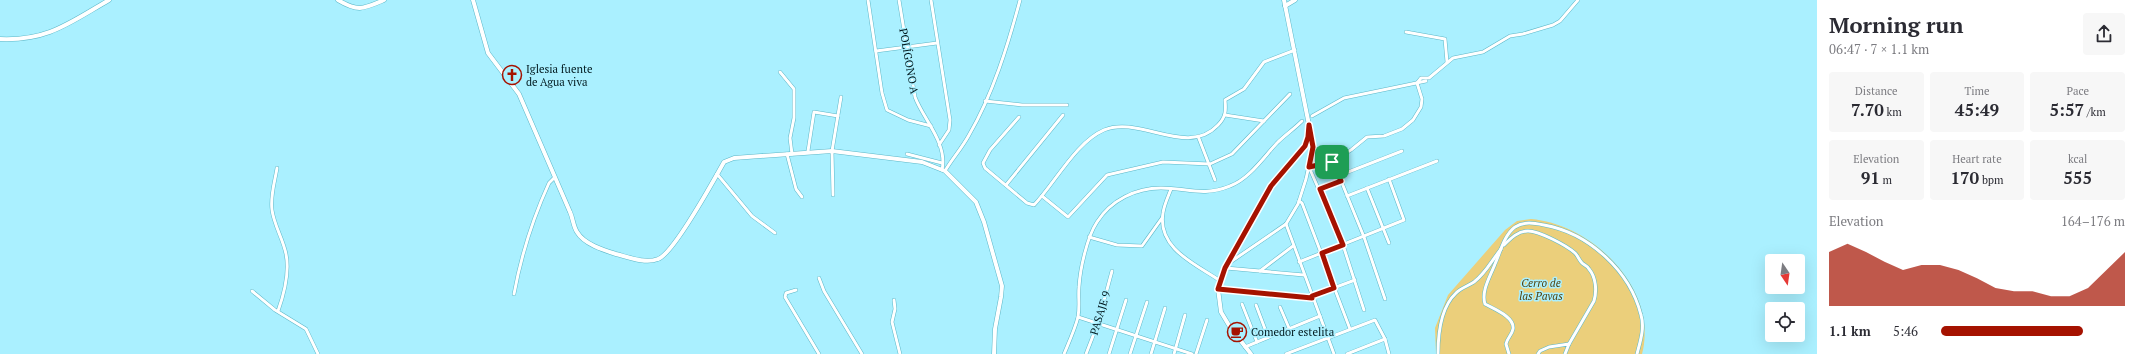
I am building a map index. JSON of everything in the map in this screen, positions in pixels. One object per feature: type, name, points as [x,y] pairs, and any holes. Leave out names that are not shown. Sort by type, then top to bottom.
[{"type":"street","points":[[0,39],[31,39],[50,33],[109,0]]},
{"type":"street","points":[[338,0],[356,9],[364,8],[384,0]]},
{"type":"street","points":[[473,0],[488,53],[518,94],[577,231],[583,238],[608,251],[651,261],[665,255],[724,162],[730,159],[792,154],[808,151],[832,151],[922,162],[943,170],[978,207],[1002,286],[995,329],[994,354]]},
{"type":"street","points":[[868,0],[882,93],[887,110],[908,120],[931,126]]},
{"type":"street","name":"POLÍGONO A","points":[[899,0],[915,97],[918,108],[931,126],[939,145],[943,170]]},
{"type":"street","points":[[931,0],[950,120],[948,130],[939,145]]},
{"type":"street","points":[[943,170],[969,135],[985,101],[1004,55],[1020,0]]},
{"type":"street","points":[[1229,263],[1286,224],[1299,201],[1309,167],[1313,147],[1284,0]]},
{"type":"street","points":[[1286,6],[1295,0]]},
{"type":"street","points":[[1417,83],[1421,78],[1432,75],[1453,58],[1483,52],[1510,36],[1523,34],[1553,25],[1560,21],[1578,0]]},
{"type":"street","points":[[1406,32],[1445,39],[1448,62]]},
{"type":"street","points":[[876,51],[937,43]]},
{"type":"street","points":[[1019,117],[984,159],[985,168],[1030,205],[1034,205],[1081,148],[1092,137],[1105,130],[1129,127],[1172,136],[1198,136],[1214,130],[1225,115],[1225,100],[1244,89],[1264,62],[1295,50]]},
{"type":"street","points":[[780,72],[794,89],[794,118],[790,138],[792,154]]},
{"type":"street","points":[[1312,116],[1344,98],[1394,86],[1426,81]]},
{"type":"street","points":[[1309,167],[1332,162],[1351,150],[1364,138],[1384,136],[1402,129],[1413,120],[1421,107],[1422,99],[1417,83]]},
{"type":"street","points":[[1042,196],[1068,217],[1107,175],[1163,162],[1210,164],[1232,154],[1240,148],[1264,120],[1290,94]]},
{"type":"street","points":[[833,195],[832,151],[842,97]]},
{"type":"street","points":[[985,101],[1022,105],[1067,105]]},
{"type":"street","points":[[808,151],[814,112],[838,116]]},
{"type":"street","points":[[1006,185],[1063,115]]},
{"type":"street","points":[[1225,115],[1264,120]]},
{"type":"street","points":[[1064,354],[1078,317],[1080,299],[1079,287],[1089,237],[1097,222],[1122,198],[1142,189],[1171,189],[1193,192],[1216,191],[1232,186],[1243,179],[1278,142],[1302,121]]},
{"type":"street","points":[[1251,354],[1224,317],[1219,304],[1218,289],[1220,280],[1225,268],[1271,186],[1305,146],[1308,137],[1309,125]]},
{"type":"street","points":[[1198,136],[1216,180]]},
{"type":"street","points":[[1338,176],[1402,151]]},
{"type":"street","points":[[787,154],[796,188],[802,197]]},
{"type":"street","points":[[907,154],[942,164]]},
{"type":"street","points":[[1347,196],[1437,161]]},
{"type":"street","points":[[1332,162],[1364,237],[1385,299]]},
{"type":"street","points":[[1309,167],[1320,189],[1343,245],[1364,310]]},
{"type":"street","points":[[277,168],[272,191],[272,210],[286,254],[284,296],[278,311]]},
{"type":"street","points":[[717,174],[752,216],[774,233]]},
{"type":"street","points":[[514,294],[518,271],[529,233],[547,187],[554,178]]},
{"type":"street","points":[[1299,262],[1404,220],[1389,180]]},
{"type":"street","points":[[1320,189],[1341,181]]},
{"type":"street","points":[[1367,188],[1389,243]]},
{"type":"street","points":[[1171,189],[1162,218],[1162,227],[1166,239],[1173,248],[1220,280]]},
{"type":"street","points":[[1299,201],[1302,203],[1322,253],[1350,329]]},
{"type":"street","points":[[1089,237],[1116,245],[1142,246],[1162,218]]},
{"type":"street","points":[[1509,354],[1506,344],[1512,332],[1512,323],[1509,318],[1485,304],[1483,293],[1507,236],[1512,230],[1526,223],[1552,227],[1588,243],[1610,261],[1625,278],[1635,297],[1642,316],[1642,334],[1636,354]]},
{"type":"street","points":[[1286,224],[1334,354]]},
{"type":"street","points":[[1438,354],[1439,333],[1450,300],[1456,292],[1474,282],[1488,268],[1503,246],[1515,235],[1526,231],[1532,231],[1562,245],[1576,254],[1580,261],[1589,268],[1596,286],[1594,301],[1569,344],[1565,354]]},
{"type":"street","points":[[1260,271],[1293,246]]},
{"type":"street","points":[[1225,268],[1304,275]]},
{"type":"street","name":"PASAJE 9","points":[[1086,354],[1098,323],[1112,271]]},
{"type":"street","points":[[819,278],[824,291],[862,354]]},
{"type":"street","points":[[1218,289],[1312,297],[1355,280]]},
{"type":"street","points":[[796,290],[786,293],[785,296],[819,354]]},
{"type":"street","points":[[252,291],[278,311],[306,329],[318,354]]},
{"type":"street","points":[[894,300],[895,309],[892,322],[900,354]]},
{"type":"street","points":[[1109,354],[1126,300]]},
{"type":"street","points":[[1130,354],[1147,302]]},
{"type":"street","points":[[1242,304],[1257,342]]},
{"type":"street","points":[[1256,305],[1268,337]]},
{"type":"street","points":[[1280,307],[1289,328]]},
{"type":"street","points":[[1151,354],[1165,308]]},
{"type":"street","points":[[1174,354],[1185,315]]},
{"type":"street","points":[[1245,347],[1320,316]]},
{"type":"street","points":[[1078,317],[1192,354]]},
{"type":"street","points":[[1196,354],[1207,320]]},
{"type":"street","points":[[1286,354],[1375,320],[1385,339],[1389,354]]},
{"type":"street","points":[[1347,354],[1385,339]]},
{"type":"street","points":[[1538,354],[1540,350],[1549,347],[1569,344]]},
{"type":"green space","name":"Cerro de las Pavas","points":[[1531,219],[1554,224],[1576,233],[1597,247],[1616,264],[1630,284],[1640,306],[1645,330],[1642,354],[1436,354],[1435,328],[1448,295],[1505,230],[1517,221]]},
{"type":"place","name":"Iglesia fuente de Agua viva","points":[[512,75]]},
{"type":"place","name":"Comedor estelita","points":[[1237,332]]},
{"type":"route","points":[[1309,125],[1313,147],[1309,167],[1322,162],[1332,162],[1341,181],[1320,189],[1343,245],[1322,253],[1334,288],[1312,296],[1312,298],[1218,289],[1225,268],[1271,186],[1280,174],[1303,150],[1307,142],[1309,125]]}]
